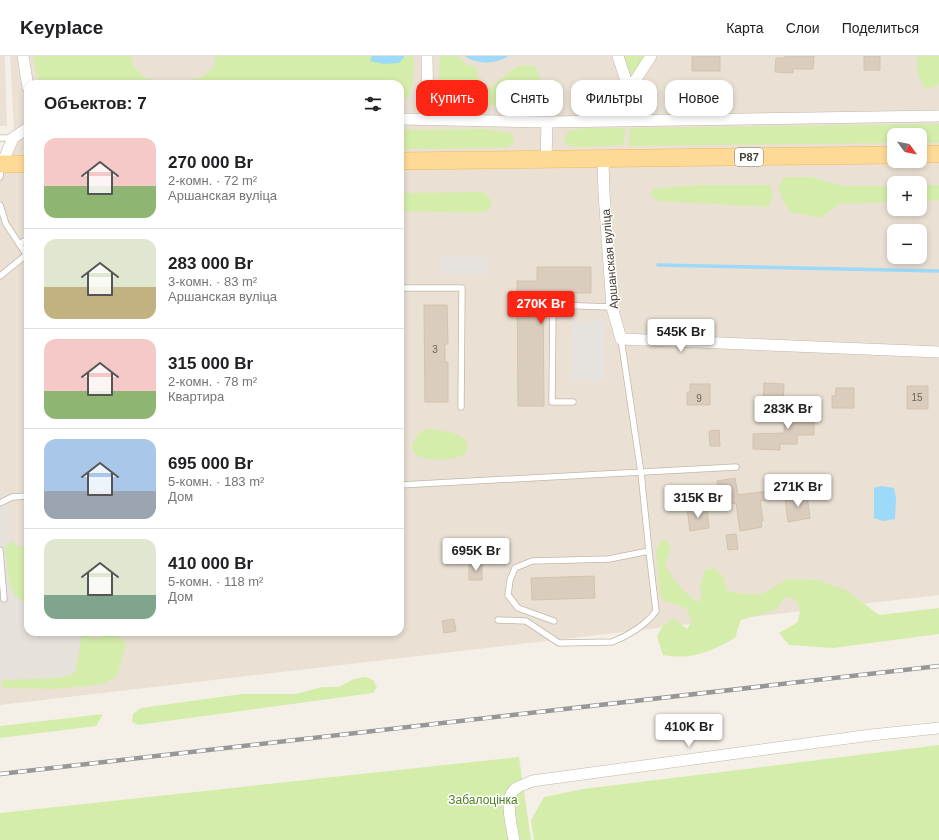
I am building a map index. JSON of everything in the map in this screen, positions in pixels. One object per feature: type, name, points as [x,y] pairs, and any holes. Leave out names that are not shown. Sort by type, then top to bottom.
[{"type":"main road","points":[[927,154],[939,154]]},
{"type":"main road","name":"Р87","points":[[404,161],[603,160],[887,155]]},
{"type":"main road","points":[[1,169],[24,165]]},
{"type":"street","points":[[22,56],[26,80]]},
{"type":"street","points":[[427,56],[428,118]]},
{"type":"street","points":[[618,56],[626,80]]},
{"type":"street","points":[[635,80],[651,56]]},
{"type":"street","points":[[624,121],[625,116]]},
{"type":"street","points":[[404,119],[428,118],[547,122],[939,116]]},
{"type":"street","points":[[546,160],[547,122]]},
{"type":"street","points":[[1,169],[13,138],[24,131]]},
{"type":"street","name":"Аршанская вуліца","points":[[603,160],[612,307],[621,339]]},
{"type":"street","points":[[621,339],[939,352]]},
{"type":"street","points":[[514,840],[509,799],[514,790],[532,781],[863,736],[939,728]]},
{"type":"lane","points":[[0,138],[13,138]]},
{"type":"lane","points":[[0,205],[6,224],[24,252]]},
{"type":"lane","points":[[19,244],[24,241]]},
{"type":"lane","points":[[0,276],[24,258]]},
{"type":"lane","points":[[404,287],[462,288],[461,407]]},
{"type":"lane","points":[[573,402],[552,402],[553,305],[612,307]]},
{"type":"lane","points":[[498,620],[526,621],[559,643],[612,642],[649,621],[656,611],[642,473],[621,339]]},
{"type":"lane","points":[[404,485],[736,467]]},
{"type":"lane","points":[[0,503],[12,498],[24,496]]},
{"type":"lane","points":[[0,550],[4,599]]},
{"type":"lane","points":[[554,621],[518,608],[508,595],[510,580],[515,568],[532,561],[609,559],[649,551]]},
{"type":"shaded area","points":[[0,56],[5,56],[7,126],[0,126]]},
{"type":"shaded area","points":[[10,56],[939,56],[939,595],[0,705],[0,154],[14,131]]},
{"type":"shaded area","points":[[441,256],[488,257],[487,274],[441,274]]},
{"type":"shaded area","points":[[572,321],[604,321],[604,381],[571,381]]},
{"type":"shaded area","points":[[0,494],[7,504],[8,533],[24,550],[24,636],[85,636],[88,679],[0,683]]},
{"type":"green space","points":[[35,56],[132,56],[133,66],[145,78],[153,80],[38,80],[33,58]]},
{"type":"green space","points":[[215,56],[372,56],[370,61],[414,56],[413,81],[409,97],[404,99],[404,80],[190,80],[202,77],[215,66]]},
{"type":"green space","points":[[440,56],[459,56],[465,64],[476,67],[479,80],[438,80]]},
{"type":"green space","points":[[622,56],[646,56],[630,80]]},
{"type":"green space","points":[[917,56],[939,56],[939,84],[927,90],[918,74]]},
{"type":"green space","points":[[520,66],[535,66],[541,80],[500,80],[510,71]]},
{"type":"green space","points":[[496,83],[496,105],[489,106],[488,89]]},
{"type":"green space","points":[[939,124],[939,143],[927,143],[927,128],[887,128],[887,143],[629,146],[630,128]]},
{"type":"green space","points":[[585,128],[625,128],[624,145],[575,147],[565,143],[564,140],[569,131]]},
{"type":"green space","points":[[487,129],[510,133],[514,138],[513,143],[509,147],[501,148],[404,149],[404,130]]},
{"type":"green space","points":[[784,177],[812,177],[842,186],[887,186],[887,202],[839,204],[821,218],[790,212],[784,203],[778,187]]},
{"type":"green space","points":[[701,185],[770,185],[773,196],[768,207],[657,201],[650,193],[656,188]]},
{"type":"green space","points":[[927,185],[939,185],[939,200],[927,201]]},
{"type":"green space","points":[[485,192],[492,202],[488,211],[473,213],[404,211],[404,193]]},
{"type":"green space","points":[[431,429],[441,430],[461,436],[468,443],[466,453],[455,458],[441,460],[415,455],[412,447],[416,436],[420,432]]},
{"type":"green space","points":[[661,540],[669,542],[670,552],[665,564],[668,570],[683,590],[698,602],[702,599],[700,587],[705,570],[714,568],[724,577],[727,591],[744,594],[762,594],[788,579],[817,580],[846,590],[879,615],[939,608],[939,634],[833,648],[789,645],[779,633],[798,622],[800,611],[797,601],[786,596],[775,610],[741,620],[735,638],[709,651],[692,656],[663,655],[657,637],[664,626],[674,619],[687,629],[692,621],[686,608],[664,601],[660,594],[656,551]]},
{"type":"green space","points":[[11,541],[19,547],[24,545],[24,602],[15,596],[9,581],[5,547]]},
{"type":"green space","points":[[81,636],[89,636],[95,639],[102,636],[119,636],[126,645],[117,676],[103,684],[54,689],[4,688],[1,685],[2,680],[59,678],[75,673]]},
{"type":"green space","points":[[366,677],[373,680],[377,687],[373,693],[138,725],[132,722],[133,714],[141,708],[242,694],[295,694],[322,687],[339,687],[354,679]]},
{"type":"green space","points":[[103,714],[96,726],[0,738],[0,726]]},
{"type":"green space","points":[[939,745],[939,840],[534,840],[531,820],[544,797],[583,789]]},
{"type":"green space","name":"Забалоцінка","points":[[519,757],[531,840],[0,840],[0,813]]},
{"type":"water","points":[[372,56],[405,56],[399,63],[384,64],[370,61]]},
{"type":"water","points":[[465,56],[508,56],[499,61],[481,62]]},
{"type":"water","points":[[881,486],[894,488],[896,499],[895,519],[883,521],[874,518],[874,488]]},
{"type":"building","points":[[692,56],[720,56],[720,71],[692,71]]},
{"type":"building","points":[[785,56],[814,56],[813,69],[793,69],[793,73],[775,72],[776,58],[785,58]]},
{"type":"building","points":[[864,56],[880,56],[880,70],[864,70]]},
{"type":"building","points":[[537,267],[591,267],[591,293],[543,293],[544,406],[518,406],[517,281],[537,281]]},
{"type":"building","points":[[424,305],[447,305],[448,344],[445,344],[445,362],[448,362],[448,402],[425,402]]},
{"type":"building","points":[[764,383],[784,384],[783,406],[763,406]]},
{"type":"building","points":[[690,384],[710,384],[710,405],[687,405],[687,392],[690,392]]},
{"type":"building","points":[[907,386],[928,386],[928,409],[907,409]]},
{"type":"building","points":[[836,388],[854,388],[854,408],[832,408],[832,396],[835,396]]},
{"type":"building","points":[[785,409],[814,409],[814,435],[797,435],[797,444],[780,444],[780,450],[753,449],[753,434],[784,433]]},
{"type":"building","points":[[719,430],[720,446],[710,446],[709,431]]},
{"type":"building","points":[[735,478],[738,495],[791,488],[792,496],[760,501],[763,521],[761,521],[762,527],[740,531],[736,503],[721,506],[717,481]]},
{"type":"building","points":[[807,494],[810,518],[788,522],[785,498]]},
{"type":"building","points":[[707,507],[709,528],[690,531],[687,509]]},
{"type":"building","points":[[736,534],[738,549],[728,550],[726,535]]},
{"type":"building","points":[[482,563],[482,580],[469,580],[469,564]]},
{"type":"building","points":[[594,576],[595,598],[532,600],[531,578]]},
{"type":"building","points":[[454,619],[456,631],[444,633],[442,621]]},
{"type":"waterway","points":[[658,265],[939,271]]},
{"type":"railway","points":[[0,774],[939,666]]}]
